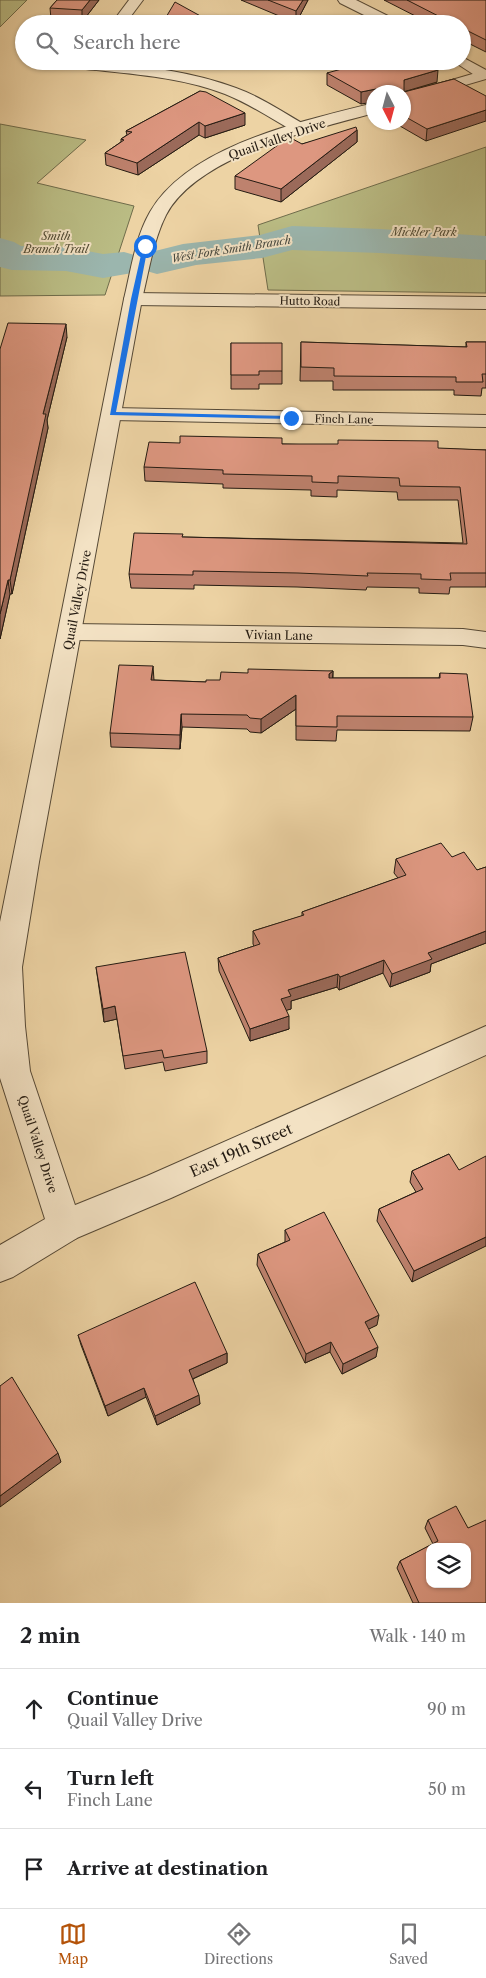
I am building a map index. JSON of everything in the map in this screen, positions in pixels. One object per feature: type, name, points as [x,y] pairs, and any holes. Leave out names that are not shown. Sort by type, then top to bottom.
[{"type":"street","points":[[125,15],[136,0]]},
{"type":"street","points":[[345,0],[375,15]]},
{"type":"street","points":[[471,67],[485,74]]},
{"type":"street","points":[[138,70],[166,74],[230,92],[259,105],[301,130]]},
{"type":"street","points":[[411,97],[485,74]]},
{"type":"street","name":"Quail Valley Drive","points":[[65,1226],[14,1071],[9,1026],[7,967],[25,862],[71,632],[133,299],[150,231],[160,210],[185,182],[229,154],[366,110]]},
{"type":"street","name":"Hutto Road","points":[[133,299],[486,303]]},
{"type":"street","name":"Finch Lane","points":[[112,414],[486,421]]},
{"type":"street","name":"Vivian Lane","points":[[71,632],[463,637],[486,640]]},
{"type":"street","name":"East 19th Street","points":[[0,1265],[65,1226],[158,1187],[486,1040]]},
{"type":"green space","points":[[0,0],[27,0],[0,27]]},
{"type":"green space","name":"Smith Branch Trail","points":[[0,124],[86,140],[37,183],[134,206],[105,295],[0,296]]},
{"type":"green space","name":"Mickler Park","points":[[486,147],[486,293],[268,290],[258,225]]},
{"type":"building","points":[[57,0],[90,0],[82,10],[50,8]]},
{"type":"building","points":[[268,0],[303,0],[296,11]]},
{"type":"building","points":[[407,0],[486,0],[486,40],[471,32],[471,15],[436,15]]},
{"type":"building","points":[[175,2],[199,15],[167,15]]},
{"type":"building","points":[[338,70],[438,70],[404,80],[404,85],[366,85],[366,91],[361,92],[327,73]]},
{"type":"building","points":[[454,79],[486,96],[486,110],[427,129],[411,120],[411,90]]},
{"type":"building","points":[[200,91],[206,92],[245,113],[205,126],[199,122],[137,163],[105,153],[132,132],[126,131]]},
{"type":"building","points":[[356,127],[357,130],[281,189],[235,176],[289,137],[302,144]]},
{"type":"building","points":[[8,323],[66,324],[43,414],[46,414],[10,580],[8,580],[0,614],[0,349]]},
{"type":"building","points":[[301,342],[467,347],[466,342],[486,342],[486,374],[482,374],[483,382],[456,382],[456,377],[334,376],[334,368],[301,367]]},
{"type":"building","points":[[231,343],[282,343],[282,371],[259,371],[259,375],[231,375]]},
{"type":"building","points":[[180,436],[282,438],[282,444],[338,444],[338,440],[438,441],[438,448],[486,450],[486,573],[450,573],[451,580],[421,579],[421,574],[367,573],[368,576],[193,571],[193,575],[129,574],[134,533],[183,534],[182,537],[467,544],[460,487],[400,486],[399,478],[338,476],[338,483],[312,482],[312,476],[223,474],[223,470],[144,467],[149,442],[180,443]]},
{"type":"building","points":[[119,665],[153,666],[151,680],[206,682],[206,680],[220,680],[221,672],[248,673],[248,669],[333,671],[329,674],[329,678],[440,678],[440,673],[467,674],[473,717],[337,716],[337,727],[296,726],[296,695],[261,719],[250,718],[247,715],[181,714],[180,735],[110,733]]},
{"type":"building","points":[[441,843],[452,857],[464,852],[477,870],[486,867],[486,931],[428,953],[432,959],[392,974],[384,960],[340,977],[338,974],[288,990],[291,996],[281,999],[289,1016],[250,1029],[218,958],[260,944],[253,931],[304,915],[302,912],[406,875],[396,859]]},
{"type":"building","points":[[185,952],[207,1051],[164,1058],[162,1050],[123,1056],[115,1006],[103,1009],[96,967]]},
{"type":"building","points":[[449,1154],[459,1170],[486,1156],[486,1237],[414,1271],[379,1209],[423,1189],[412,1171]]},
{"type":"building","points":[[324,1212],[379,1315],[365,1322],[378,1347],[343,1364],[331,1342],[306,1354],[258,1254],[290,1240],[285,1230]]},
{"type":"building","points":[[195,1282],[227,1353],[189,1370],[199,1395],[155,1416],[144,1388],[105,1406],[78,1335]]},
{"type":"building","points":[[12,1377],[58,1453],[0,1496],[0,1386]]},
{"type":"building","points":[[456,1506],[468,1528],[486,1520],[486,1603],[419,1603],[400,1561],[426,1547],[426,1588],[471,1588],[471,1543],[434,1543],[438,1541],[428,1520]]},
{"type":"waterway","name":"West Fork Smith Branch","points":[[157,262],[196,254],[262,246],[292,238],[380,241],[486,248]]},
{"type":"waterway","name":"West Fork Smith Branch","points":[[0,250],[12,258],[66,259],[103,266],[124,264]]},
{"type":"route","points":[[145,246],[133,299],[112,414],[291,418]]}]
